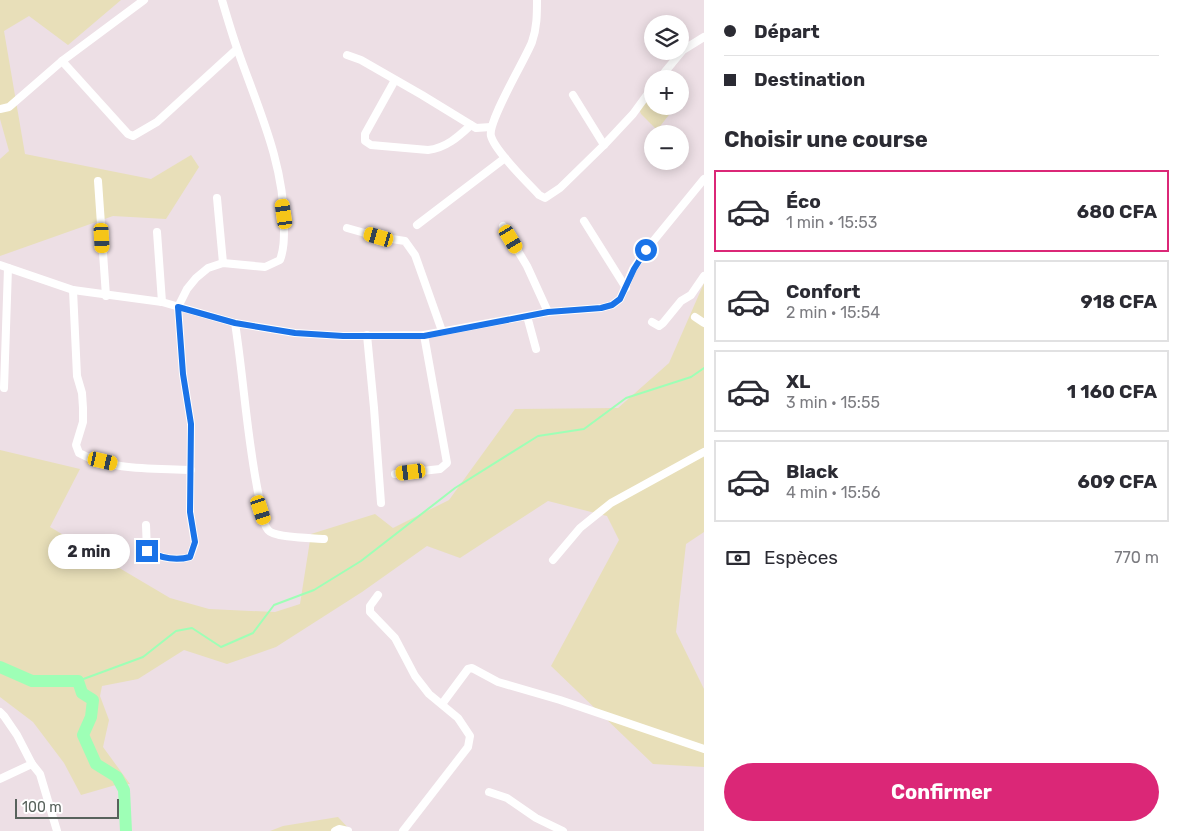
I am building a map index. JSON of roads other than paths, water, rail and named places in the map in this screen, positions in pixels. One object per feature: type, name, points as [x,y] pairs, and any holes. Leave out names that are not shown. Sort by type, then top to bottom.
[{"type":"street","points":[[0,109],[9,107],[62,61],[144,0]]},
{"type":"street","points":[[146,525],[147,551],[160,558],[190,557],[195,542],[190,512],[191,424],[183,374],[178,307],[196,278],[208,268],[223,263],[265,267],[280,260],[284,251],[284,214],[269,135],[237,49],[222,0]]},
{"type":"street","points":[[537,0],[536,29],[532,42],[490,127],[491,136],[499,151],[539,195],[545,198],[560,188],[604,145],[633,114],[644,99]]},
{"type":"street","points":[[666,70],[683,50],[704,36]]},
{"type":"street","points":[[62,61],[128,134],[134,136],[157,122],[237,49]]},
{"type":"street","points":[[347,55],[361,60],[471,126],[490,127]]},
{"type":"street","points":[[395,80],[365,134],[365,141],[371,145],[428,150],[437,149],[459,137],[471,126]]},
{"type":"street","points":[[573,95],[604,145]]},
{"type":"street","points":[[418,224],[506,158]]},
{"type":"street","points":[[0,265],[73,290],[106,296],[162,302],[235,323],[295,333],[424,336],[548,312],[601,308],[612,305],[620,299],[634,269],[646,250],[704,179]]},
{"type":"street","points":[[98,180],[106,296]]},
{"type":"street","points":[[217,198],[223,263]]},
{"type":"street","points":[[584,221],[626,288]]},
{"type":"street","points":[[503,226],[527,266],[548,312]]},
{"type":"street","points":[[347,228],[379,237],[405,241],[410,246],[415,255],[442,331]]},
{"type":"street","points":[[157,232],[162,302]]},
{"type":"street","points":[[4,388],[8,268]]},
{"type":"street","points":[[652,322],[659,326],[663,323],[681,301],[691,295],[704,276]]},
{"type":"street","points":[[73,290],[77,376],[82,393],[83,422],[76,445],[79,453],[88,458],[117,464],[191,470]]},
{"type":"street","points":[[527,316],[536,350]]},
{"type":"street","points":[[695,317],[704,323]]},
{"type":"street","points":[[235,323],[243,372],[251,461],[261,510],[268,530],[275,534],[324,540]]},
{"type":"street","points":[[366,335],[381,502]]},
{"type":"street","points":[[395,474],[440,469],[447,463],[424,336]]},
{"type":"street","points":[[552,560],[580,528],[611,504],[704,452]]},
{"type":"street","points":[[378,595],[370,606],[370,612],[395,638],[415,676],[424,688],[458,718],[470,736],[468,746],[403,831]]},
{"type":"street","points":[[442,704],[468,669],[472,668],[498,682],[560,700],[704,749]]},
{"type":"street","points":[[0,712],[40,774],[57,831]]},
{"type":"street","points":[[0,779],[32,764]]},
{"type":"street","points":[[489,792],[518,804],[536,818],[563,831]]},
{"type":"street","points":[[335,831],[339,829],[348,831]]},
{"type":"waterway","points":[[78,681],[143,657],[176,631],[192,628],[221,647],[253,633],[274,605],[314,590],[361,561],[455,488],[538,436],[584,429],[626,398],[691,377],[704,368]]},
{"type":"waterway","points":[[0,667],[32,681],[78,681],[82,693],[93,700],[91,717],[83,735],[96,764],[117,777],[124,790],[126,831]]}]
